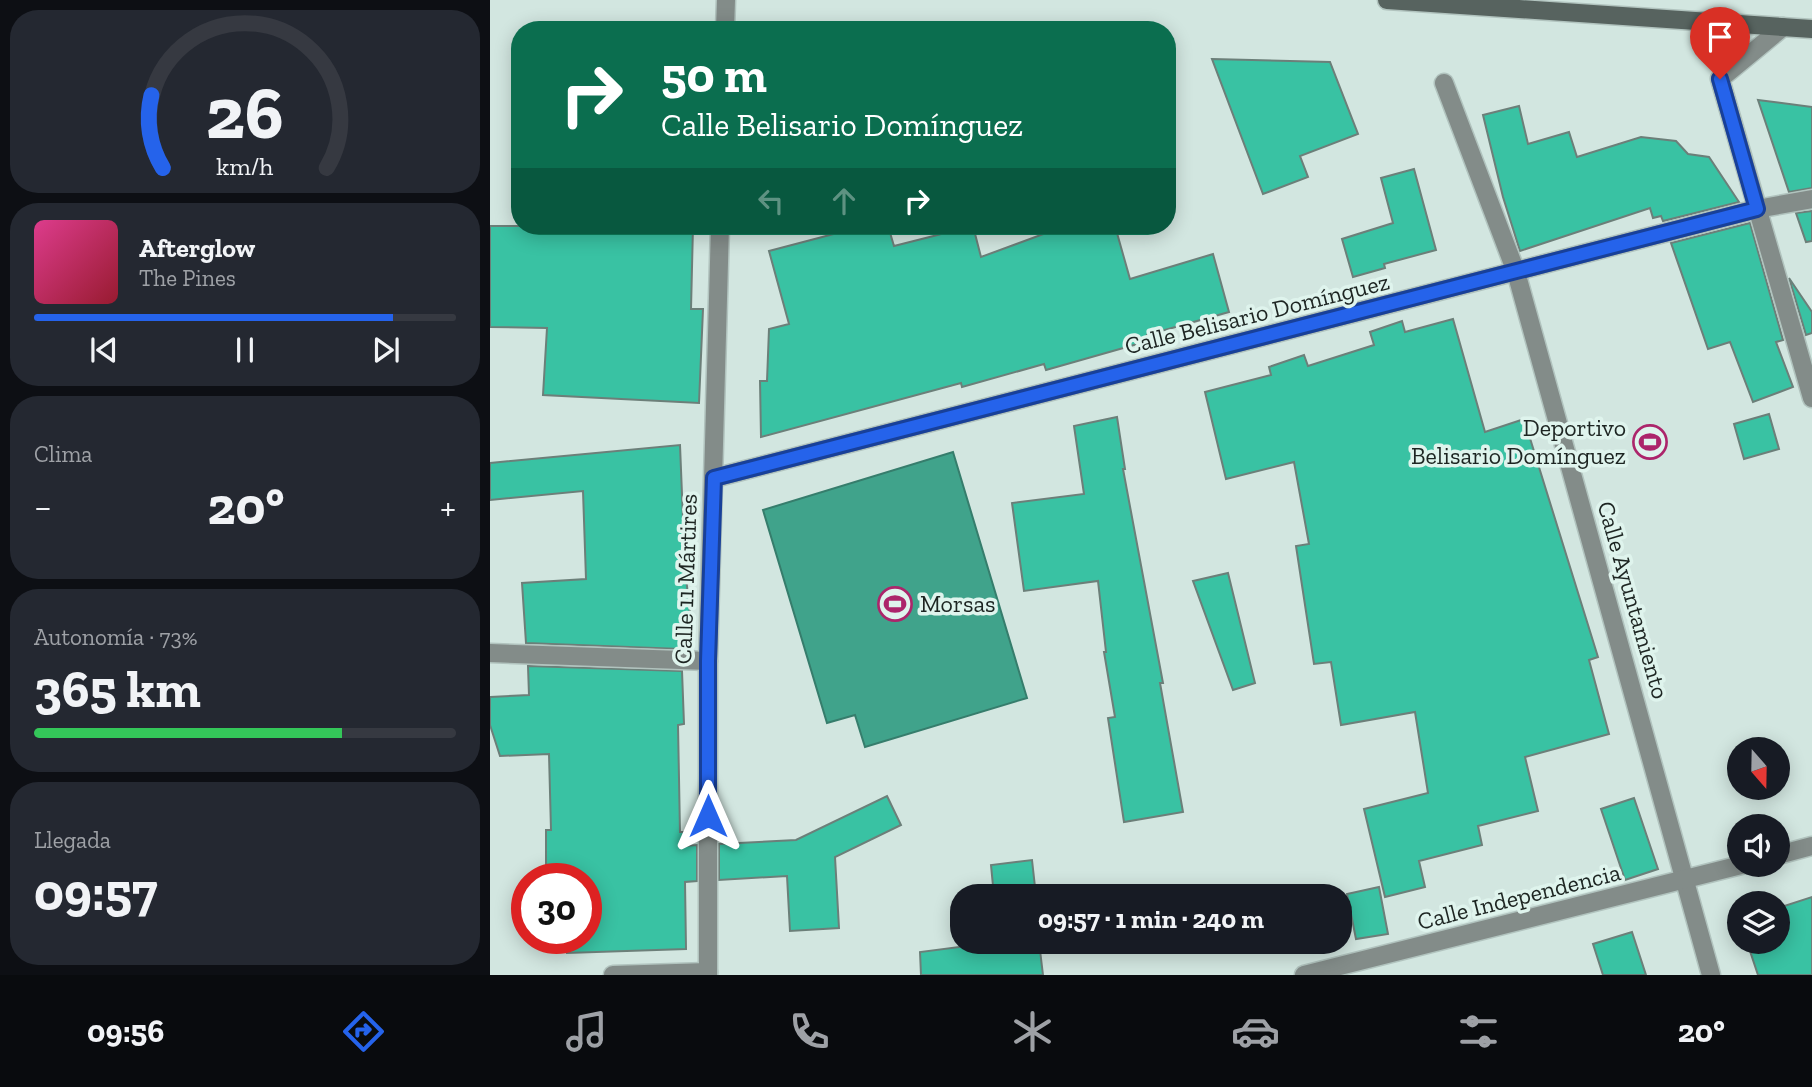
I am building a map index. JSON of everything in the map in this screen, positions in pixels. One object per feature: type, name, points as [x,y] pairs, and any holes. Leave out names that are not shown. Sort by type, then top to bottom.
[{"type":"main road","points":[[1387,0],[1812,29]]},
{"type":"street","points":[[725,21],[726,0]]},
{"type":"street","points":[[1783,27],[1720,79],[1812,398]]},
{"type":"street","name":"Calle Ayuntamiento","points":[[1444,83],[1516,272],[1711,975]]},
{"type":"street","name":"Calle Belisario Domínguez","points":[[714,478],[1757,209],[1812,199]]},
{"type":"street","name":"Calle 11 Mártires","points":[[708,973],[708,661],[720,235]]},
{"type":"street","points":[[490,653],[708,661]]},
{"type":"street","points":[[1790,852],[1812,846]]},
{"type":"street","name":"Calle Independencia","points":[[1304,975],[1727,869]]},
{"type":"street","points":[[613,975],[708,973]]},
{"type":"shaded area","name":"Morsas","points":[[953,452],[1027,698],[865,747],[855,715],[827,723],[763,510]]},
{"type":"building","points":[[1212,59],[1330,62],[1358,134],[1300,156],[1308,177],[1263,194]]},
{"type":"building","points":[[1758,100],[1812,107],[1812,188],[1789,192]]},
{"type":"building","points":[[1519,106],[1528,144],[1569,132],[1577,157],[1641,137],[1676,141],[1688,154],[1709,157],[1739,202],[1663,221],[1661,216],[1653,218],[1650,208],[1520,251],[1503,197],[1483,115]]},
{"type":"building","points":[[1414,169],[1436,250],[1384,264],[1385,268],[1353,277],[1342,239],[1393,223],[1381,178]]},
{"type":"building","points":[[1812,211],[1812,241],[1806,242],[1796,213]]},
{"type":"building","points":[[1750,223],[1783,340],[1776,342],[1793,387],[1753,402],[1730,342],[1708,349],[1671,243]]},
{"type":"building","points":[[490,226],[511,226],[511,235],[693,235],[691,309],[703,309],[699,403],[543,395],[547,328],[490,327]]},
{"type":"building","points":[[830,235],[891,235],[894,246],[937,235],[975,235],[981,257],[1041,235],[1118,235],[1130,279],[1213,254],[1229,312],[1147,335],[1148,341],[1046,370],[1044,364],[962,387],[961,383],[761,437],[760,381],[767,381],[769,329],[789,324],[769,251]]},
{"type":"building","points":[[1789,278],[1812,312],[1812,333],[1806,335]]},
{"type":"building","points":[[1453,319],[1485,432],[1524,419],[1598,657],[1589,660],[1609,734],[1525,757],[1538,811],[1478,826],[1482,845],[1419,861],[1425,887],[1385,897],[1364,809],[1428,793],[1415,712],[1341,725],[1331,662],[1314,664],[1296,546],[1309,544],[1294,462],[1226,479],[1205,392],[1271,375],[1269,367],[1304,355],[1308,366],[1374,345],[1370,332],[1402,321],[1405,332]]},
{"type":"building","points":[[1769,414],[1779,449],[1744,459],[1734,424]]},
{"type":"building","points":[[1117,417],[1123,469],[1163,683],[1160,683],[1183,812],[1124,822],[1108,718],[1115,717],[1104,652],[1098,581],[1024,591],[1012,503],[1084,494],[1074,426]]},
{"type":"building","points":[[680,445],[685,569],[692,630],[680,632],[681,649],[526,643],[522,583],[586,579],[583,491],[490,500],[490,463]]},
{"type":"building","points":[[1228,573],[1255,683],[1233,690],[1193,581]]},
{"type":"building","points":[[528,666],[682,671],[684,724],[678,725],[680,832],[685,832],[685,846],[697,845],[697,881],[685,882],[686,949],[602,952],[602,863],[546,863],[546,830],[551,830],[549,754],[500,756],[490,725],[490,697],[529,695]]},
{"type":"building","points":[[887,796],[901,825],[835,857],[839,928],[790,931],[787,876],[719,880],[719,844],[796,840]]},
{"type":"building","points":[[1634,798],[1658,869],[1625,880],[1601,809]]},
{"type":"building","points":[[1032,860],[1035,884],[993,884],[991,865]]},
{"type":"building","points":[[1379,887],[1388,934],[1356,939],[1352,919],[1352,893]]},
{"type":"building","points":[[1812,897],[1812,975],[1758,975],[1751,954],[1790,954],[1790,904]]},
{"type":"building","points":[[1632,932],[1646,975],[1603,975],[1593,944]]},
{"type":"building","points":[[950,948],[950,954],[1040,954],[1043,975],[921,975],[920,952]]},
{"type":"place","name":"Deportivo Belisario Domínguez","points":[[1650,442]]},
{"type":"place","name":"Morsas","points":[[895,604]]},
{"type":"route","points":[[708,816],[708,661],[714,478],[1757,209],[1720,79]]}]
